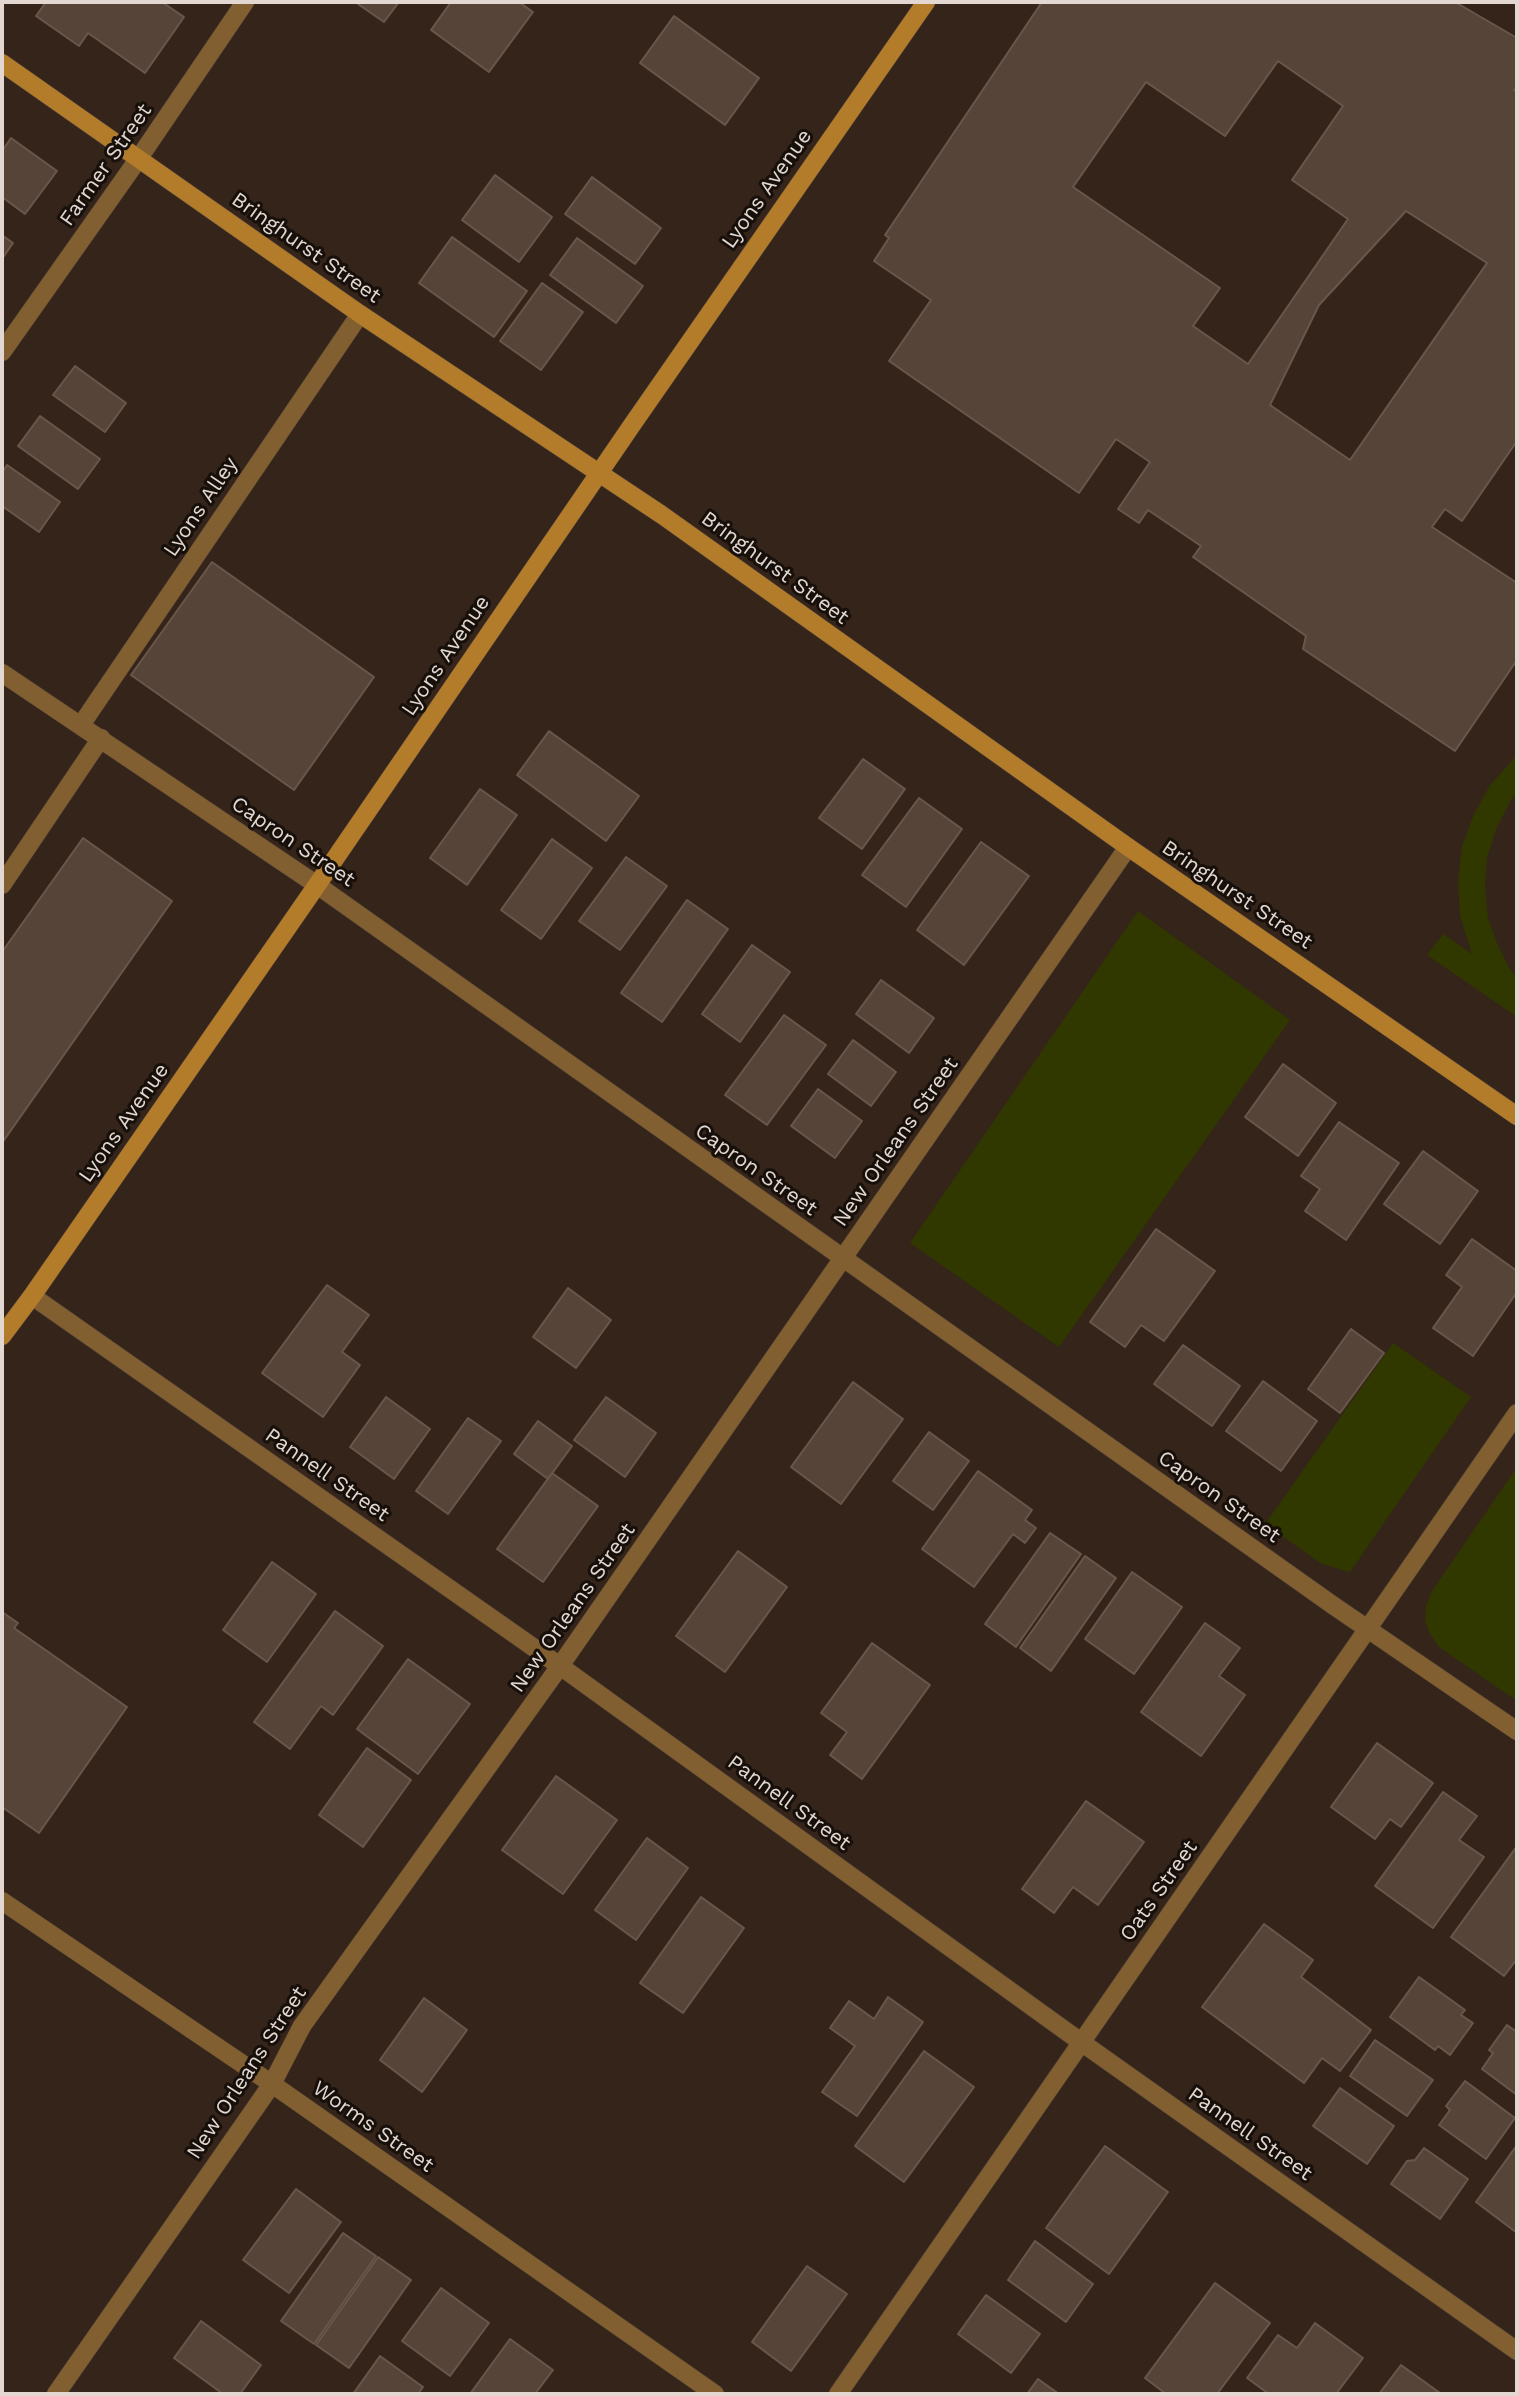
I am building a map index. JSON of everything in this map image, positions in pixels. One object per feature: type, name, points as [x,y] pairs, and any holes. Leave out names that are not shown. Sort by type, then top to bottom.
[{"type":"street","name":"Farmer Street","points":[[2,352],[245,2]]},
{"type":"street","name":"Lyons Avenue","points":[[2,1336],[317,885],[926,2]]},
{"type":"street","name":"Bringhurst Street","points":[[2,63],[360,314],[662,515],[1128,847],[1517,1116]]},
{"type":"street","name":"Lyons Alley","points":[[80,725],[360,314]]},
{"type":"street","name":"Capron Street","points":[[2,673],[317,885],[842,1259],[1517,1731]]},
{"type":"street","points":[[2,885],[101,738]]},
{"type":"street","name":"New Orleans Street","points":[[57,2394],[272,2084],[302,2026],[561,1666],[1128,847]]},
{"type":"street","name":"Pannell Street","points":[[32,1296],[561,1666],[1081,2042],[1517,2351]]},
{"type":"street","name":"Oats Street","points":[[838,2394],[1517,1413]]},
{"type":"street","name":"Worms Street","points":[[2,1900],[272,2084],[715,2394]]},
{"type":"green space","points":[[1517,755],[1517,793],[1497,827],[1487,858],[1485,888],[1488,918],[1508,966],[1517,978],[1517,1017],[1427,955],[1443,934],[1472,954],[1460,916],[1458,881],[1462,846],[1474,814],[1490,785]]},
{"type":"green space","points":[[1138,911],[1290,1020],[1059,1347],[910,1243]]},
{"type":"green space","points":[[1393,1343],[1471,1397],[1350,1572],[1322,1564],[1265,1524]]},
{"type":"green space","points":[[1517,1467],[1517,1701],[1439,1647],[1425,1621],[1426,1606],[1432,1591]]},
{"type":"building","points":[[46,2],[162,2],[184,17],[145,73],[88,33],[79,46],[36,16]]},
{"type":"building","points":[[355,2],[399,2],[384,22]]},
{"type":"building","points":[[451,2],[519,2],[533,12],[489,72],[431,30]]},
{"type":"building","points":[[1042,2],[1455,2],[1517,38],[1517,86],[1514,90],[1517,92],[1517,441],[1462,521],[1445,509],[1432,527],[1517,583],[1517,660],[1455,751],[1303,649],[1306,636],[1193,557],[1201,546],[1148,510],[1139,523],[1118,509],[1150,462],[1116,439],[1079,493],[889,361],[931,300],[874,261],[889,238],[885,235]],"holes":[[[1278,61],[1343,106],[1292,180],[1348,219],[1248,364],[1193,326],[1220,288],[1073,187],[1146,82],[1225,136]],[[1406,211],[1487,263],[1350,460],[1270,405],[1319,305]]]},
{"type":"building","points":[[674,16],[759,78],[725,125],[640,63]]},
{"type":"building","points":[[11,138],[57,171],[25,214],[2,197],[2,151]]},
{"type":"building","points":[[495,175],[552,217],[519,262],[462,220]]},
{"type":"building","points":[[592,177],[661,228],[635,264],[565,214]]},
{"type":"building","points":[[2,235],[13,243],[2,259]]},
{"type":"building","points":[[452,237],[527,291],[494,337],[419,283]]},
{"type":"building","points":[[577,238],[643,286],[616,323],[550,275]]},
{"type":"building","points":[[542,283],[583,312],[541,370],[500,341]]},
{"type":"building","points":[[75,366],[126,403],[105,432],[53,395]]},
{"type":"building","points":[[40,416],[100,459],[78,489],[18,446]]},
{"type":"building","points":[[7,465],[60,502],[39,532],[2,506],[2,473]]},
{"type":"building","points":[[212,562],[374,677],[294,790],[131,675]]},
{"type":"building","points":[[549,731],[639,796],[606,841],[517,775]]},
{"type":"building","points":[[863,759],[905,789],[862,849],[819,818]]},
{"type":"building","points":[[480,789],[517,815],[467,885],[430,858]]},
{"type":"building","points":[[919,798],[962,829],[906,907],[862,875]]},
{"type":"building","points":[[83,838],[172,901],[2,1143],[2,952]]},
{"type":"building","points":[[552,839],[592,868],[541,939],[501,910]]},
{"type":"building","points":[[981,842],[1029,876],[964,965],[917,930]]},
{"type":"building","points":[[626,857],[667,886],[620,950],[579,921]]},
{"type":"building","points":[[687,900],[728,929],[662,1022],[621,993]]},
{"type":"building","points":[[752,945],[790,972],[740,1042],[702,1014]]},
{"type":"building","points":[[881,980],[934,1018],[909,1053],[856,1014]]},
{"type":"building","points":[[784,1015],[826,1045],[767,1125],[725,1095]]},
{"type":"building","points":[[853,1040],[896,1072],[871,1106],[828,1074]]},
{"type":"building","points":[[1283,1064],[1336,1103],[1298,1156],[1245,1117]]},
{"type":"building","points":[[818,1089],[862,1121],[835,1158],[791,1126]]},
{"type":"building","points":[[1339,1122],[1399,1163],[1346,1240],[1305,1211],[1320,1189],[1301,1176]]},
{"type":"building","points":[[1423,1151],[1478,1191],[1440,1244],[1384,1204]]},
{"type":"building","points":[[1156,1229],[1215,1271],[1164,1341],[1141,1325],[1125,1347],[1090,1322]]},
{"type":"building","points":[[1472,1239],[1517,1271],[1517,1292],[1473,1356],[1433,1328],[1462,1287],[1446,1275]]},
{"type":"building","points":[[327,1285],[369,1315],[342,1352],[360,1365],[323,1417],[262,1373]]},
{"type":"building","points":[[568,1288],[611,1320],[576,1368],[533,1337]]},
{"type":"building","points":[[1351,1329],[1384,1353],[1340,1413],[1308,1389]]},
{"type":"building","points":[[1183,1345],[1240,1386],[1212,1426],[1154,1384]]},
{"type":"building","points":[[1263,1381],[1317,1421],[1281,1471],[1226,1431]]},
{"type":"building","points":[[853,1382],[903,1419],[841,1504],[791,1467]]},
{"type":"building","points":[[386,1397],[430,1429],[394,1479],[350,1447]]},
{"type":"building","points":[[606,1397],[656,1433],[625,1477],[574,1440]]},
{"type":"building","points":[[468,1418],[501,1441],[448,1514],[416,1491]]},
{"type":"building","points":[[538,1421],[572,1446],[548,1479],[514,1454]]},
{"type":"building","points":[[929,1432],[969,1461],[933,1510],[893,1481]]},
{"type":"building","points":[[978,1471],[1032,1510],[1025,1520],[1036,1528],[1025,1543],[1013,1534],[974,1587],[922,1549]]},
{"type":"building","points":[[552,1473],[598,1506],[543,1582],[497,1549]]},
{"type":"building","points":[[1050,1533],[1081,1554],[1016,1647],[985,1624]]},
{"type":"building","points":[[738,1551],[787,1587],[725,1672],[676,1636]]},
{"type":"building","points":[[1085,1556],[1116,1578],[1051,1671],[1020,1648]]},
{"type":"building","points":[[272,1562],[316,1594],[267,1662],[223,1630]]},
{"type":"building","points":[[1132,1572],[1182,1607],[1134,1674],[1085,1639]]},
{"type":"building","points":[[335,1611],[383,1646],[333,1715],[321,1706],[290,1749],[254,1722]]},
{"type":"building","points":[[2,1612],[18,1623],[14,1628],[127,1707],[39,1833],[2,1807]]},
{"type":"building","points":[[1205,1623],[1240,1648],[1219,1676],[1245,1695],[1201,1756],[1141,1712]]},
{"type":"building","points":[[872,1643],[930,1685],[862,1779],[830,1755],[847,1732],[821,1713]]},
{"type":"building","points":[[408,1659],[470,1704],[418,1774],[357,1729]]},
{"type":"building","points":[[1377,1743],[1433,1783],[1401,1827],[1390,1819],[1375,1839],[1331,1807]]},
{"type":"building","points":[[367,1748],[411,1780],[363,1847],[319,1815]]},
{"type":"building","points":[[556,1776],[617,1820],[563,1894],[502,1850]]},
{"type":"building","points":[[1443,1792],[1477,1816],[1459,1840],[1484,1857],[1433,1928],[1375,1886]]},
{"type":"building","points":[[1086,1801],[1144,1842],[1098,1905],[1073,1887],[1054,1913],[1022,1889]]},
{"type":"building","points":[[647,1838],[688,1868],[636,1940],[595,1910]]},
{"type":"building","points":[[1517,1846],[1517,1959],[1504,1976],[1451,1937]]},
{"type":"building","points":[[701,1897],[744,1928],[683,2013],[640,1983]]},
{"type":"building","points":[[1264,1924],[1313,1960],[1301,1977],[1371,2030],[1340,2071],[1322,2058],[1304,2083],[1202,2007]]},
{"type":"building","points":[[1419,1977],[1465,2010],[1461,2015],[1473,2023],[1450,2055],[1438,2046],[1435,2050],[1390,2017]]},
{"type":"building","points":[[888,1997],[923,2022],[857,2116],[822,2092],[855,2046],[830,2028],[849,2001],[874,2019]]},
{"type":"building","points":[[424,1998],[467,2030],[422,2092],[380,2060]]},
{"type":"building","points":[[1507,2025],[1517,2032],[1517,2095],[1482,2069],[1493,2053],[1489,2050]]},
{"type":"building","points":[[1375,2040],[1433,2080],[1407,2116],[1350,2076]]},
{"type":"building","points":[[924,2051],[974,2087],[904,2182],[855,2146]]},
{"type":"building","points":[[1465,2081],[1515,2118],[1486,2159],[1439,2125],[1450,2110],[1446,2106]]},
{"type":"building","points":[[1340,2088],[1394,2126],[1367,2164],[1313,2126]]},
{"type":"building","points":[[1517,2145],[1517,2233],[1476,2202]]},
{"type":"building","points":[[1105,2146],[1168,2192],[1109,2274],[1046,2228]]},
{"type":"building","points":[[1424,2148],[1468,2179],[1440,2219],[1391,2184],[1407,2161],[1415,2160]]},
{"type":"building","points":[[296,2189],[341,2222],[289,2293],[243,2260]]},
{"type":"building","points":[[343,2233],[376,2256],[314,2344],[281,2321]]},
{"type":"building","points":[[1035,2241],[1093,2284],[1066,2322],[1008,2280]]},
{"type":"building","points":[[378,2257],[411,2280],[349,2368],[316,2345]]},
{"type":"building","points":[[807,2266],[847,2294],[791,2371],[752,2342]]},
{"type":"building","points":[[1215,2283],[1270,2323],[1217,2394],[1166,2394],[1145,2378]]},
{"type":"building","points":[[441,2288],[489,2323],[450,2376],[402,2341]]},
{"type":"building","points":[[986,2295],[1040,2334],[1011,2373],[958,2334]]},
{"type":"building","points":[[201,2321],[261,2365],[240,2394],[223,2394],[174,2358]]},
{"type":"building","points":[[1315,2323],[1363,2358],[1336,2394],[1269,2394],[1247,2378],[1278,2335],[1297,2348]]},
{"type":"building","points":[[510,2339],[553,2370],[535,2394],[470,2394]]},
{"type":"building","points":[[380,2356],[423,2387],[418,2394],[353,2394]]},
{"type":"building","points":[[1401,2365],[1440,2393],[1440,2394],[1379,2394]]},
{"type":"building","points":[[1038,2379],[1059,2394],[1027,2394]]}]
